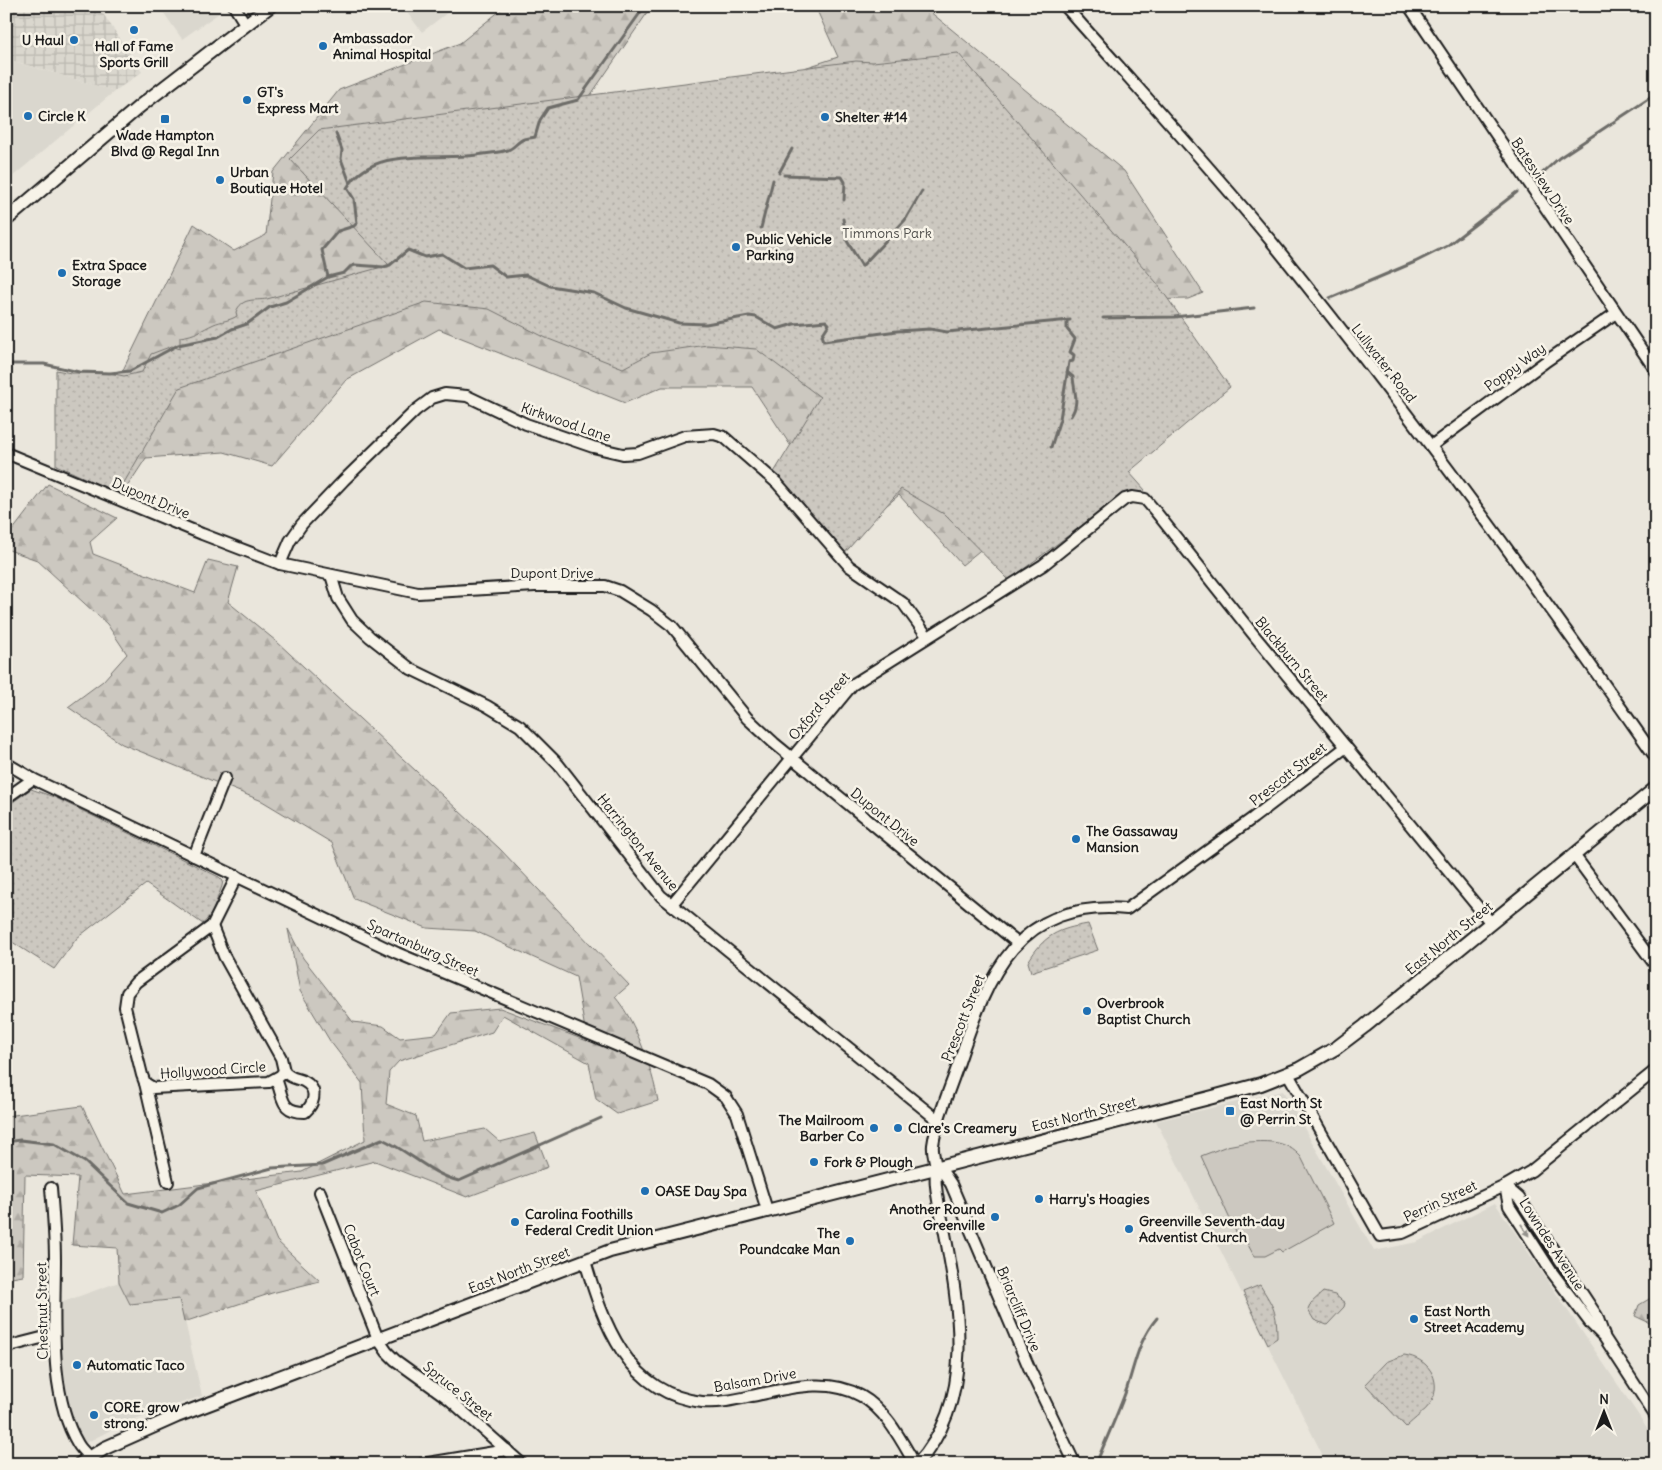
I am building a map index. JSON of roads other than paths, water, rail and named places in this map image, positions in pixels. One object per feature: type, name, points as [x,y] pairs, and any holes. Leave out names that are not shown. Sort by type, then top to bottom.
[{"type":"main road","points":[[6,220],[140,106],[270,6]]},
{"type":"main road","name":"East North Street","points":[[88,1462],[127,1437],[177,1416],[585,1260],[648,1241],[767,1210],[1209,1098],[1288,1074],[1336,1048],[1656,788]]},
{"type":"street","points":[[234,6],[246,25]]},
{"type":"street","name":"Lullwater Road","points":[[1065,6],[1271,241],[1431,446],[1542,594],[1656,758]]},
{"type":"street","name":"Batesview Drive","points":[[1409,6],[1656,371]]},
{"type":"street","name":"Poppy Way","points":[[1431,446],[1545,362],[1616,313]]},
{"type":"street","name":"Kirkwood Lane","points":[[280,564],[290,541],[302,524],[350,474],[416,410],[432,398],[454,394],[467,396],[526,424],[594,447],[624,454],[638,453],[685,436],[714,434],[724,437],[777,483],[850,566],[903,603],[927,636]]},
{"type":"street","name":"Dupont Drive","points":[[7,454],[280,564],[418,593],[535,586],[605,586],[620,591],[652,610],[672,626],[747,718],[792,758],[1016,942]]},
{"type":"street","name":"Blackburn Street","points":[[1053,557],[1125,498],[1145,499],[1491,922]]},
{"type":"street","name":"Oxford Street","points":[[672,904],[852,685],[927,636],[1020,580],[1053,557]]},
{"type":"street","name":"Harrington Avenue","points":[[331,575],[338,598],[352,620],[389,654],[411,669],[505,716],[535,739],[558,764],[661,896],[939,1121]]},
{"type":"street","name":"Prescott Street","points":[[916,1464],[930,1450],[943,1429],[951,1408],[958,1370],[958,1330],[947,1246],[935,1184],[936,1168],[933,1145],[939,1121],[983,998],[1016,942],[1041,923],[1054,917],[1092,909],[1127,909],[1253,818],[1346,746]]},
{"type":"street","name":"Spartanburg Street","points":[[6,763],[33,779],[397,953],[718,1090],[726,1097],[736,1114],[767,1210]]},
{"type":"street","points":[[194,856],[224,778]]},
{"type":"street","points":[[6,798],[33,779]]},
{"type":"street","points":[[1574,855],[1656,966]]},
{"type":"street","name":"Hollywood Circle","points":[[237,876],[212,926],[136,982],[127,993],[125,1007],[145,1083],[153,1088],[269,1082],[276,1079],[284,1071]]},
{"type":"street","name":"Hollywood Circle","points":[[212,926],[224,956],[281,1058],[284,1071],[290,1077],[307,1083],[310,1086],[313,1101],[310,1107],[305,1112],[290,1110],[286,1106],[276,1079]]},
{"type":"street","name":"Perrin Street","points":[[1288,1074],[1380,1236],[1404,1233],[1504,1186],[1531,1170],[1656,1070]]},
{"type":"street","points":[[145,1083],[168,1182]]},
{"type":"street","name":"Briarcliff Drive","points":[[936,1168],[945,1175],[951,1184],[1030,1370],[1074,1464]]},
{"type":"street","name":"Lowndes Avenue","points":[[1504,1186],[1509,1206],[1551,1271],[1591,1324],[1604,1337],[1656,1417]]},
{"type":"street","name":"Lowndes Avenue","points":[[1504,1186],[1519,1198],[1598,1316],[1604,1337]]},
{"type":"street","name":"Chestnut Street","points":[[51,1188],[55,1257],[53,1336],[57,1373],[67,1418],[88,1462]]},
{"type":"street","name":"Cabot Court","points":[[320,1192],[378,1339]]},
{"type":"street","name":"Balsam Drive","points":[[585,1260],[604,1322],[628,1360],[648,1380],[664,1390],[702,1402],[736,1400],[808,1385],[847,1391],[861,1396],[886,1418],[916,1464]]},
{"type":"street","points":[[6,1347],[53,1336]]},
{"type":"street","name":"Spruce Street","points":[[378,1339],[395,1360],[449,1399],[522,1464]]},
{"type":"street","points":[[422,1464],[507,1450]]},
{"type":"waterway","points":[[328,277],[322,250],[338,231],[354,226],[357,223],[354,199],[347,188],[358,174],[388,160],[500,152],[510,149],[524,139],[535,137],[540,120],[548,108],[578,100],[645,6]]},
{"type":"waterway","points":[[1537,178],[1559,158],[1656,94]]},
{"type":"waterway","points":[[336,134],[342,150],[341,159],[350,183]]},
{"type":"waterway","points":[[779,173],[792,149]]},
{"type":"waterway","points":[[784,175],[842,177],[845,182],[844,200]]},
{"type":"waterway","points":[[761,228],[773,180]]},
{"type":"waterway","points":[[862,266],[905,220],[922,191]]},
{"type":"waterway","points":[[1330,298],[1415,262],[1447,246],[1517,192]]},
{"type":"waterway","points":[[843,219],[847,241],[862,266]]},
{"type":"waterway","points":[[6,364],[44,364],[79,372],[110,373],[130,371],[178,345],[218,337],[232,329],[247,324],[270,307],[286,302],[328,277],[344,273],[350,267],[355,265],[384,267],[390,265],[408,250],[425,257],[442,254],[464,268],[490,265],[506,277],[526,275],[550,286],[594,293],[626,308],[679,323],[706,324],[749,316],[756,317],[777,329],[794,324],[826,321],[829,324],[822,335],[824,341],[897,331],[930,329],[947,332],[1070,320]]},
{"type":"waterway","points":[[1103,318],[1174,317],[1254,308]]},
{"type":"waterway","points":[[1051,447],[1060,419],[1069,362],[1073,361],[1074,355],[1070,352],[1075,339],[1067,329],[1067,321]]},
{"type":"waterway","points":[[1067,372],[1073,377],[1076,397],[1074,411],[1071,416]]},
{"type":"waterway","points":[[6,1142],[20,1140],[54,1144],[85,1162],[128,1203],[162,1213],[179,1205],[198,1188],[272,1168],[322,1165],[382,1139],[429,1168],[448,1178],[459,1181],[601,1118]]},
{"type":"waterway","points":[[1096,1464],[1127,1388],[1142,1343],[1157,1318]]},
{"type":"place","name":"Hall of Fame Sports Grill","points":[[134,30]]},
{"type":"place","name":"U Haul","points":[[74,40]]},
{"type":"place","name":"Ambassador Animal Hospital","points":[[323,46]]},
{"type":"place","name":"GT's Express Mart","points":[[247,100]]},
{"type":"place","name":"Circle K","points":[[28,116]]},
{"type":"place","name":"Shelter #14","points":[[825,117]]},
{"type":"place","name":"Wade Hampton Blvd @ Regal Inn","points":[[165,119]]},
{"type":"place","name":"Urban Boutique Hotel","points":[[220,180]]},
{"type":"place","name":"Public Vehicle Parking","points":[[736,247]]},
{"type":"place","name":"Extra Space Storage","points":[[62,273]]},
{"type":"place","name":"The Gassaway Mansion","points":[[1076,839]]},
{"type":"place","name":"Overbrook Baptist Church","points":[[1087,1011]]},
{"type":"place","name":"East North St @ Perrin St","points":[[1230,1111]]},
{"type":"place","name":"The Mailroom Barber Co","points":[[874,1128]]},
{"type":"place","name":"Clare's Creamery","points":[[898,1128]]},
{"type":"place","name":"Fork & Plough","points":[[814,1162]]},
{"type":"place","name":"OASE Day Spa","points":[[645,1191]]},
{"type":"place","name":"Harry's Hoagies","points":[[1039,1199]]},
{"type":"place","name":"Another Round Greenville","points":[[995,1217]]},
{"type":"place","name":"Carolina Foothills Federal Credit Union","points":[[515,1222]]},
{"type":"place","name":"Greenville Seventh-day Adventist Church","points":[[1129,1229]]},
{"type":"place","name":"The Poundcake Man","points":[[850,1241]]},
{"type":"place","name":"East North Street Academy","points":[[1414,1319]]},
{"type":"place","name":"Automatic Taco","points":[[77,1365]]},
{"type":"place","name":"CORE. grow strong.","points":[[94,1415]]},
{"type":"park label","name":"Timmons Park","points":[[887,233]]}]
